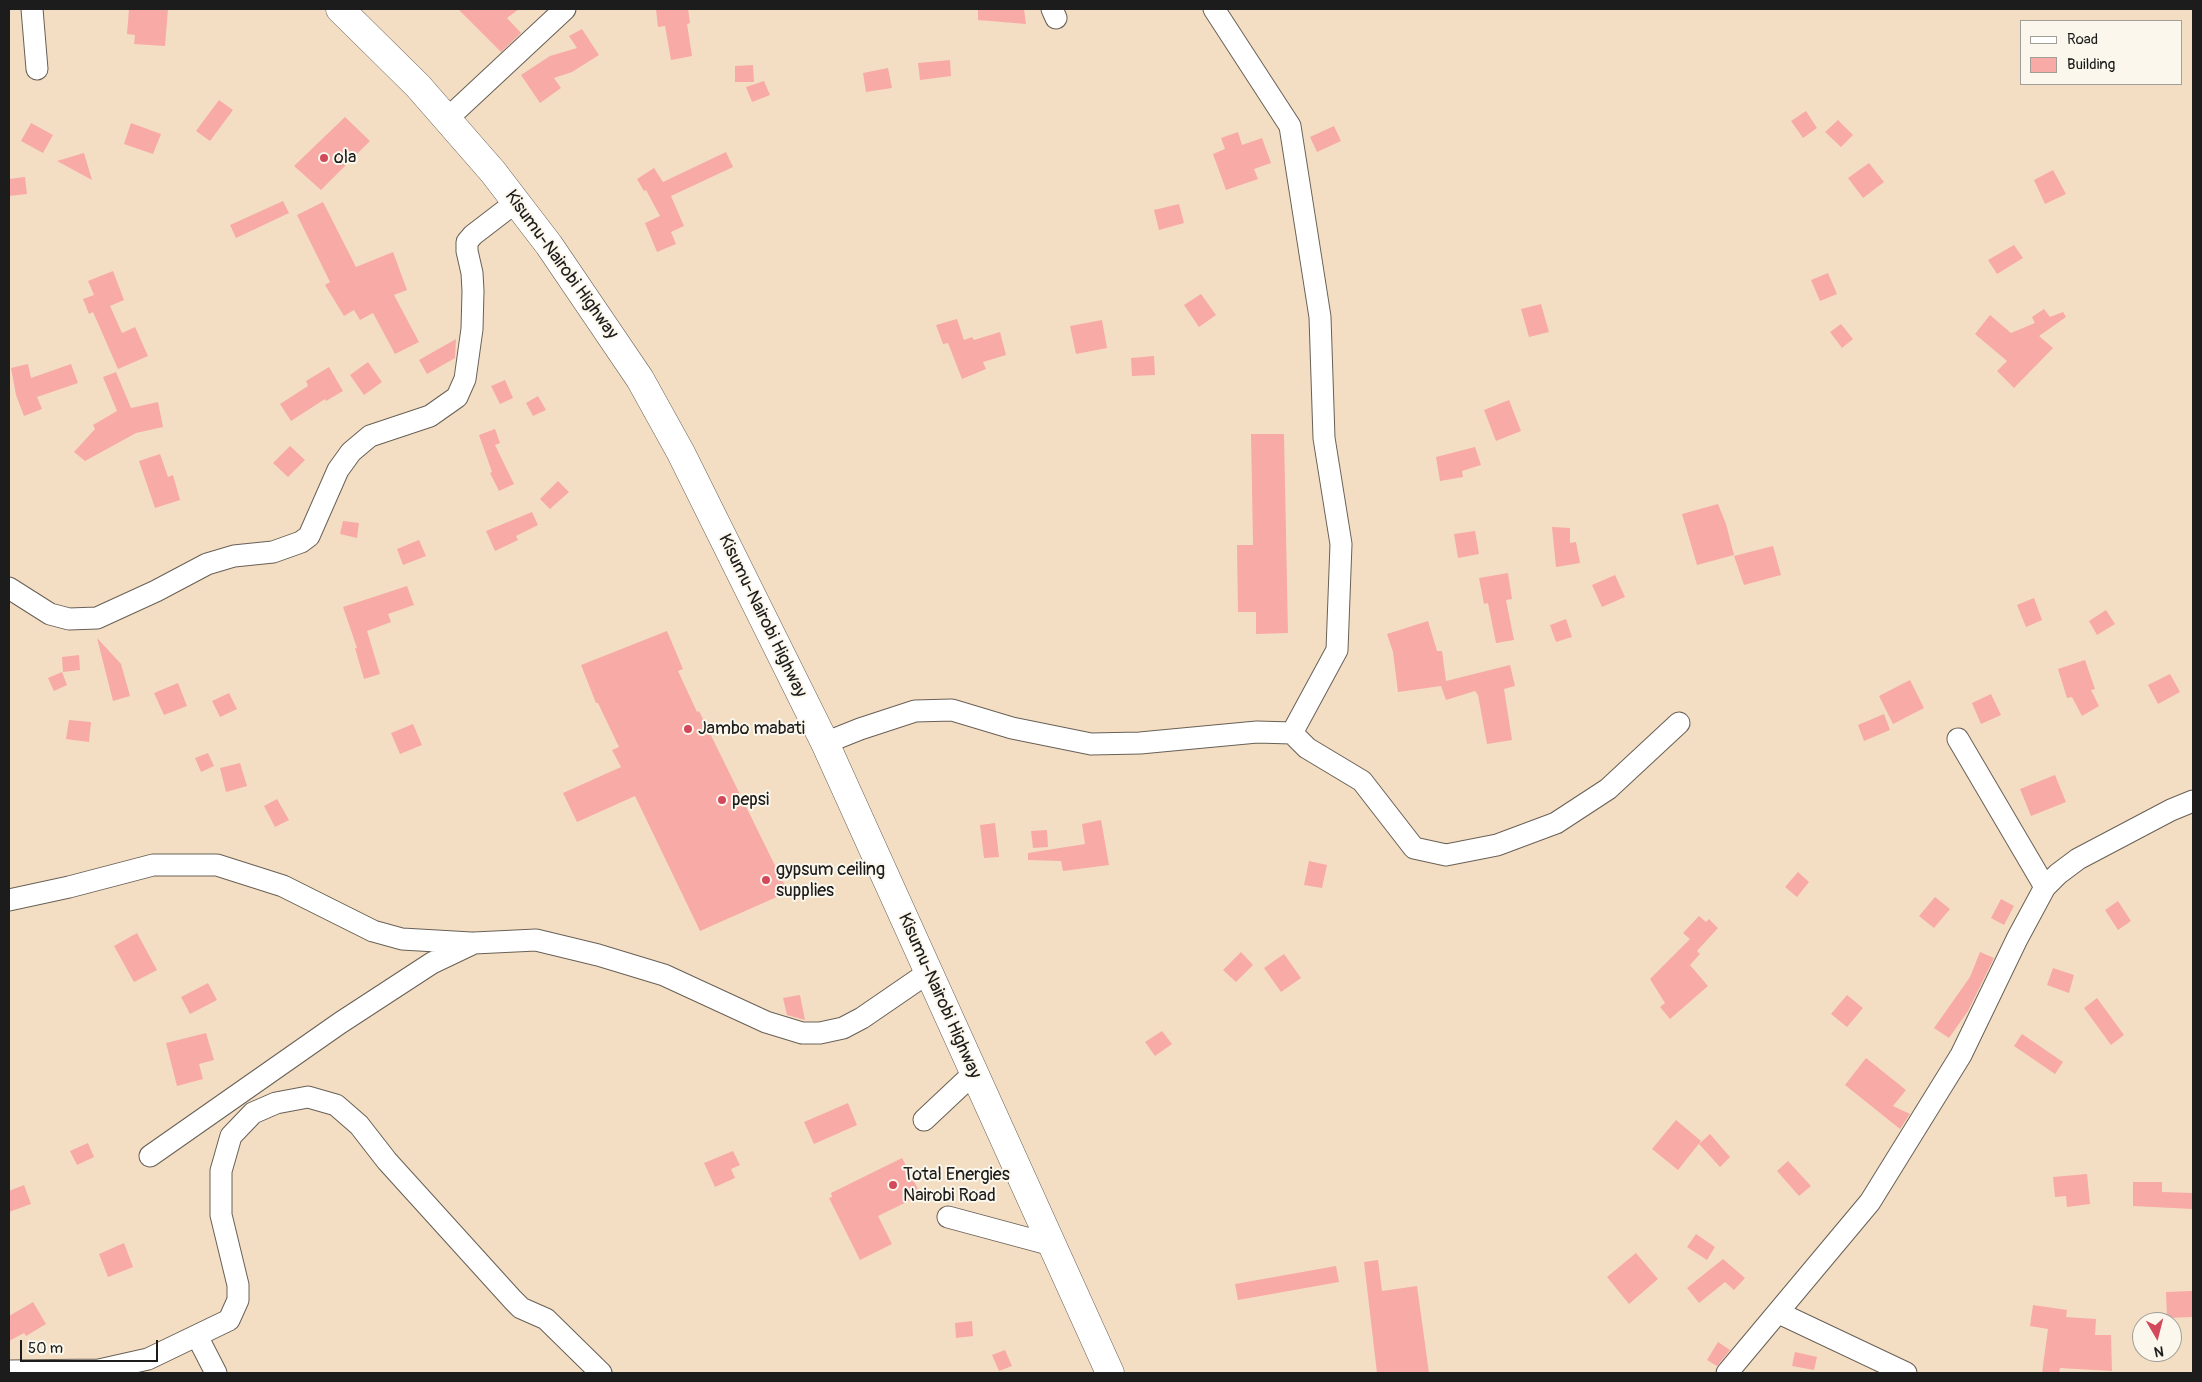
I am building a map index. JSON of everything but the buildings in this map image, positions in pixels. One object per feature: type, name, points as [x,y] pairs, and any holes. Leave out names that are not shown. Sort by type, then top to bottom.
[{"type":"highway","name":"Kisumu-Nairobi Highway","points":[[340,9],[418,86],[493,172],[597,313],[640,379],[681,453],[825,743],[1110,1373]]},
{"type":"street","points":[[32,9],[37,69]]},
{"type":"street","points":[[1214,9],[1290,126],[1320,317],[1324,438],[1341,544],[1337,650],[1292,733]]},
{"type":"street","points":[[447,119],[565,11]]},
{"type":"street","points":[[9,588],[50,614],[68,619],[96,618],[156,591],[207,564],[234,556],[273,552],[301,542],[309,536],[338,470],[351,452],[370,436],[430,416],[458,397],[465,379],[472,329],[472,273],[467,242],[473,234],[516,202]]},
{"type":"street","points":[[825,743],[915,711],[952,710],[1012,728],[1091,744],[1140,743],[1257,732],[1292,733],[1307,748],[1362,781],[1414,848],[1446,856],[1497,845],[1556,823],[1608,789],[1679,723]]},
{"type":"street","points":[[1958,739],[2045,887]]},
{"type":"street","points":[[1727,1373],[1870,1202],[1961,1055],[2016,939],[2045,887],[2078,858],[2171,810],[2193,801]]},
{"type":"street","points":[[9,900],[69,887],[153,865],[218,864],[284,886],[373,931],[402,939],[474,943],[536,940],[598,955],[664,975],[766,1022],[802,1033],[820,1033],[843,1028],[862,1018],[929,972]]},
{"type":"street","points":[[150,1156],[340,1023],[423,968],[474,943]]},
{"type":"street","points":[[924,1120],[974,1073]]},
{"type":"street","points":[[9,1371],[99,1370],[148,1359],[229,1320],[238,1300],[238,1285],[221,1215],[221,1171],[232,1136],[253,1113],[276,1103],[308,1097],[336,1105],[359,1125],[387,1161],[513,1300],[521,1308],[546,1319],[598,1372]]},
{"type":"street","points":[[948,1217],[1052,1245]]},
{"type":"street","points":[[1779,1313],[1906,1373]]},
{"type":"street","points":[[198,1336],[216,1373]]},
{"type":"place","name":"ola","points":[[324,158]]},
{"type":"place","name":"Jambo mabati","points":[[688,729]]},
{"type":"place","name":"pepsi","points":[[722,800]]},
{"type":"place","name":"gypsum ceiling supplies","points":[[766,880]]},
{"type":"place","name":"Total Energies Nairobi Road","points":[[893,1185]]}]
